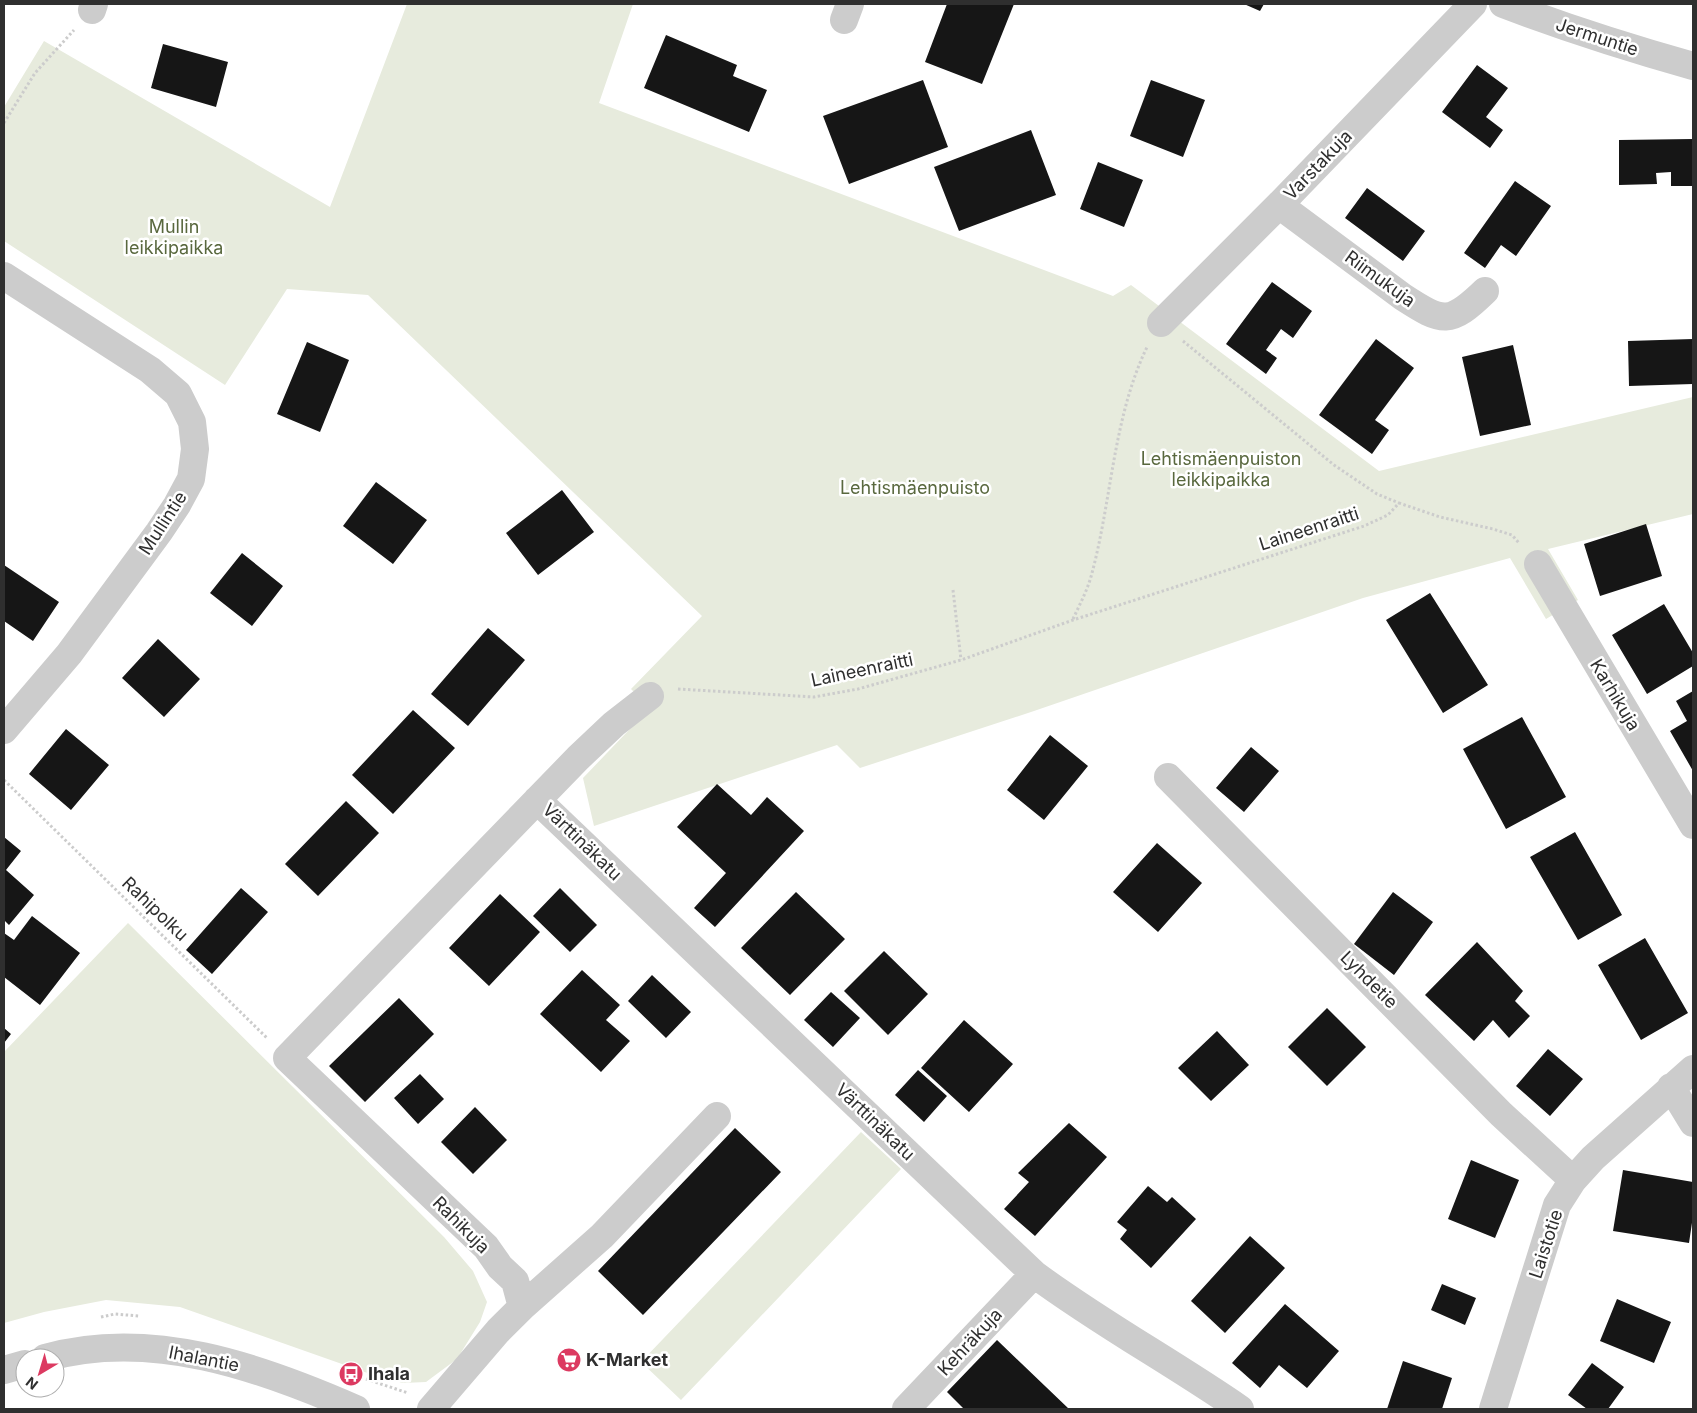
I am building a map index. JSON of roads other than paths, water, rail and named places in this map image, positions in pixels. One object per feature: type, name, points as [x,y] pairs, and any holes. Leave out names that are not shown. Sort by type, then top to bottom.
[{"type":"street","name":"Varstakuja","points":[[1161,323],[1279,205],[1473,4]]},
{"type":"street","name":"Jermuntie","points":[[1503,4],[1621,46],[1693,66]]},
{"type":"street","name":"Riimukuja","points":[[1279,205],[1423,310],[1440,317],[1454,316],[1468,307],[1485,291]]},
{"type":"street","name":"Mullintie","points":[[4,276],[150,370],[178,394],[192,422],[195,449],[191,479],[159,532],[69,654],[4,730]]},
{"type":"street","name":"Karhikuja","points":[[1538,564],[1693,825]]},
{"type":"street","name":"Värttinäkatu","points":[[287,1058],[537,800],[614,724],[650,696]]},
{"type":"street","name":"Lyhdetie","points":[[1168,777],[1501,1114],[1573,1180]]},
{"type":"street","name":"Värttinäkatu","points":[[537,800],[1034,1274],[1063,1296],[1240,1409]]},
{"type":"street","name":"Rahikuja","points":[[287,1058],[486,1247],[500,1267],[515,1282],[522,1307]]},
{"type":"street","name":"Laistotie","points":[[1493,1409],[1557,1205],[1573,1180],[1593,1158],[1693,1069]]},
{"type":"street","points":[[1671,1087],[1693,1123]]},
{"type":"street","points":[[431,1409],[498,1331],[522,1307],[602,1236],[717,1116]]},
{"type":"street","name":"Kehräkuja","points":[[906,1409],[1034,1274]]},
{"type":"street","name":"Ihalantie","points":[[65,1354],[98,1348],[168,1350],[196,1355],[249,1368],[313,1390],[356,1409]]},
{"type":"place","name":"K-Market","points":[[569,1360]]},
{"type":"place","name":"Ihala","points":[[351,1374]]},
{"type":"park label","name":"Mullin leikkipaikka","points":[[174,237]]},
{"type":"park label","name":"Lehtismäenpuiston leikkipaikka","points":[[1221,469]]},
{"type":"park label","name":"Lehtismäenpuisto","points":[[915,488]]}]
